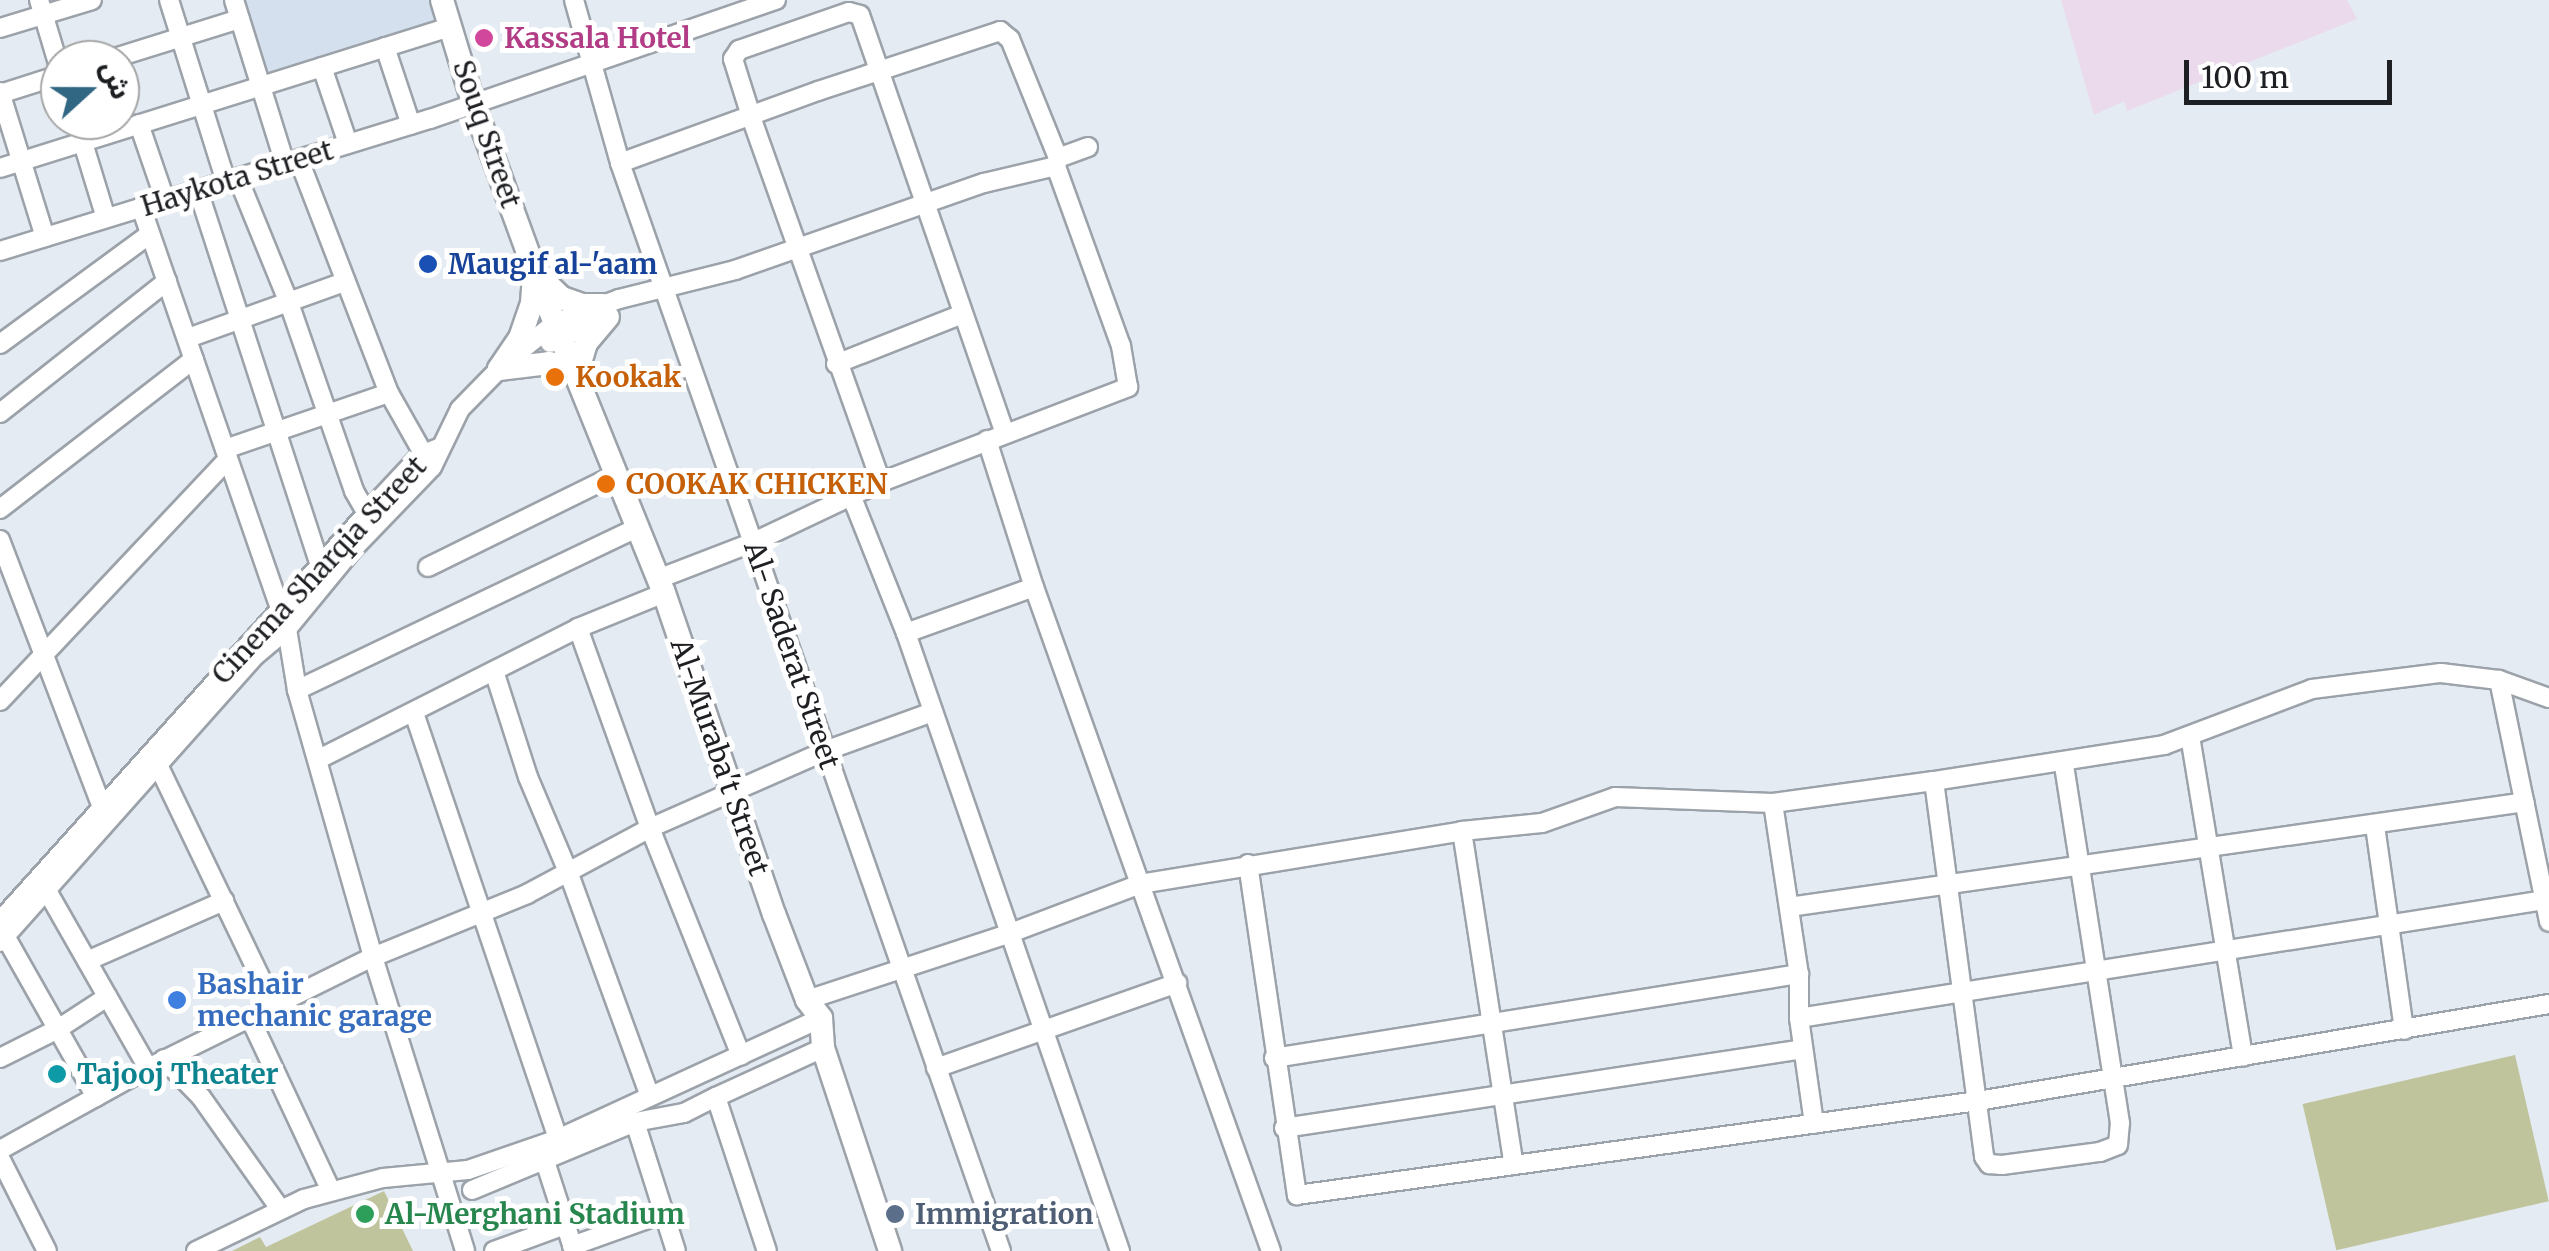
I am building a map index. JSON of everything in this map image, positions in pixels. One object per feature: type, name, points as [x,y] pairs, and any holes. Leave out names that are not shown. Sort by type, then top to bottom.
[{"type":"main road","name":"Souq Street","points":[[442,0],[474,105],[534,266]]},
{"type":"main road","points":[[502,366],[548,364],[575,372],[586,343],[606,311],[562,298],[545,284],[534,266]]},
{"type":"main road","points":[[502,366],[520,338],[532,303],[534,266]]},
{"type":"main road","name":"Al-Muraba't Street","points":[[534,266],[661,586],[814,1009],[822,1048],[890,1251]]},
{"type":"street","points":[[0,28],[41,7],[92,0]]},
{"type":"street","points":[[168,0],[202,104],[288,303],[354,490],[371,520]]},
{"type":"street","points":[[234,0],[260,87],[389,393],[430,456]]},
{"type":"street","name":"Al- Saderat Street","points":[[574,0],[620,163],[1000,1251]]},
{"type":"street","name":"Haykota Street","points":[[0,251],[474,105],[752,4],[776,0]]},
{"type":"street","points":[[41,7],[51,40]]},
{"type":"street","points":[[881,482],[836,364],[733,59],[739,50],[853,11],[860,16],[960,314],[1034,587],[1270,1251]]},
{"type":"street","points":[[140,50],[240,19]]},
{"type":"street","points":[[140,124],[450,27]]},
{"type":"street","points":[[319,759],[661,586],[852,495],[1128,387],[1117,336],[1057,162],[1010,39],[1000,31],[878,70],[620,163]]},
{"type":"street","points":[[385,47],[412,125]]},
{"type":"street","points":[[322,67],[348,144]]},
{"type":"street","points":[[40,79],[0,93],[46,237]]},
{"type":"street","points":[[140,127],[165,200]]},
{"type":"street","points":[[0,168],[88,140]]},
{"type":"street","points":[[82,142],[106,218]]},
{"type":"street","points":[[502,366],[558,330],[638,298],[1057,162],[1088,147]]},
{"type":"street","points":[[198,190],[320,565]]},
{"type":"street","points":[[142,207],[284,620],[297,690],[464,1251]]},
{"type":"street","points":[[0,344],[150,234]]},
{"type":"street","points":[[0,412],[167,281]]},
{"type":"street","points":[[188,338],[344,282]]},
{"type":"street","points":[[836,364],[960,314]]},
{"type":"street","points":[[0,510],[194,358]]},
{"type":"street","name":"Cinema Sharqia Street","points":[[2,933],[255,656],[430,456],[460,409],[502,366]]},
{"type":"street","points":[[0,700],[226,454],[274,432],[330,417],[389,393]]},
{"type":"street","points":[[428,567],[617,474]]},
{"type":"street","points":[[852,495],[906,633],[1120,1251]]},
{"type":"street","name":"Cinema Sharqia Street","points":[[2,933],[102,807],[284,620],[320,565],[371,520]]},
{"type":"street","points":[[297,690],[638,527]]},
{"type":"street","points":[[0,540],[102,807]]},
{"type":"street","points":[[906,633],[1034,587]]},
{"type":"street","points":[[578,628],[650,828],[740,1056]]},
{"type":"street","points":[[494,671],[528,777],[569,874],[650,1096]]},
{"type":"street","points":[[196,1251],[279,1207],[383,1178],[440,1174],[490,1164],[558,1139],[740,1056],[814,1009],[901,969],[1140,884],[1462,831],[1542,823],[1615,797],[1772,803],[2164,745],[2312,689],[2441,674],[2499,680],[2549,698]]},
{"type":"street","points":[[2499,680],[2549,922]]},
{"type":"street","points":[[0,1150],[156,1064],[374,957],[569,874],[650,828],[824,751],[933,712]]},
{"type":"street","points":[[414,713],[558,1139]]},
{"type":"street","points":[[2190,736],[2244,1057]]},
{"type":"street","points":[[1934,782],[1984,1157],[1990,1164],[2100,1152],[2118,1145],[2120,1136],[2063,761]]},
{"type":"street","points":[[158,765],[274,1006]]},
{"type":"street","points":[[1789,907],[2210,850],[2524,802]]},
{"type":"street","points":[[1772,803],[1798,974],[1799,1018],[1814,1124]]},
{"type":"street","points":[[2376,826],[2404,1030]]},
{"type":"street","points":[[1462,831],[1514,1166]]},
{"type":"street","points":[[1248,864],[1284,1128],[1298,1196],[1978,1102],[2549,1004]]},
{"type":"street","points":[[46,889],[107,997],[156,1064],[201,1098],[279,1207]]},
{"type":"street","points":[[1799,1018],[2544,900]]},
{"type":"street","points":[[87,961],[224,901]]},
{"type":"street","points":[[2,933],[96,1096]]},
{"type":"street","points":[[1274,1058],[1798,974]]},
{"type":"street","points":[[936,1068],[1177,983]]},
{"type":"street","points":[[0,1058],[58,1029],[107,997]]},
{"type":"street","points":[[250,1018],[331,1191]]},
{"type":"street","points":[[472,1190],[635,1122],[684,1113],[822,1048]]},
{"type":"street","points":[[1284,1128],[1803,1049]]},
{"type":"street","points":[[716,1097],[767,1251]]},
{"type":"street","points":[[635,1122],[676,1251]]},
{"type":"street","points":[[0,1158],[47,1251]]},
{"type":"street","points":[[545,1162],[573,1248],[664,1213]]},
{"type":"street","points":[[494,1251],[565,1225]]},
{"type":"shaded area","points":[[241,0],[431,0],[439,25],[265,78]]},
{"type":"shaded area","points":[[2061,0],[2347,0],[2357,19],[2127,111],[2124,101],[2094,115]]},
{"type":"green space","points":[[2515,1055],[2549,1201],[2336,1250],[2303,1104]]},
{"type":"green space","name":"Al-Merghani Stadium","points":[[384,1191],[413,1251],[232,1251],[260,1237],[266,1247]]},
{"type":"place","name":"Kassala Hotel","points":[[484,38]]},
{"type":"place","name":"Maugif al-'aam","points":[[428,264]]},
{"type":"place","name":"Kookak","points":[[555,377]]},
{"type":"place","name":"COOKAK CHICKEN","points":[[606,484]]},
{"type":"place","name":"Bashair mechanic garage","points":[[177,1000]]},
{"type":"place","name":"Tajooj Theater","points":[[57,1074]]},
{"type":"place","name":"Al-Merghani Stadium","points":[[365,1214]]},
{"type":"place","name":"Immigration","points":[[895,1214]]}]
